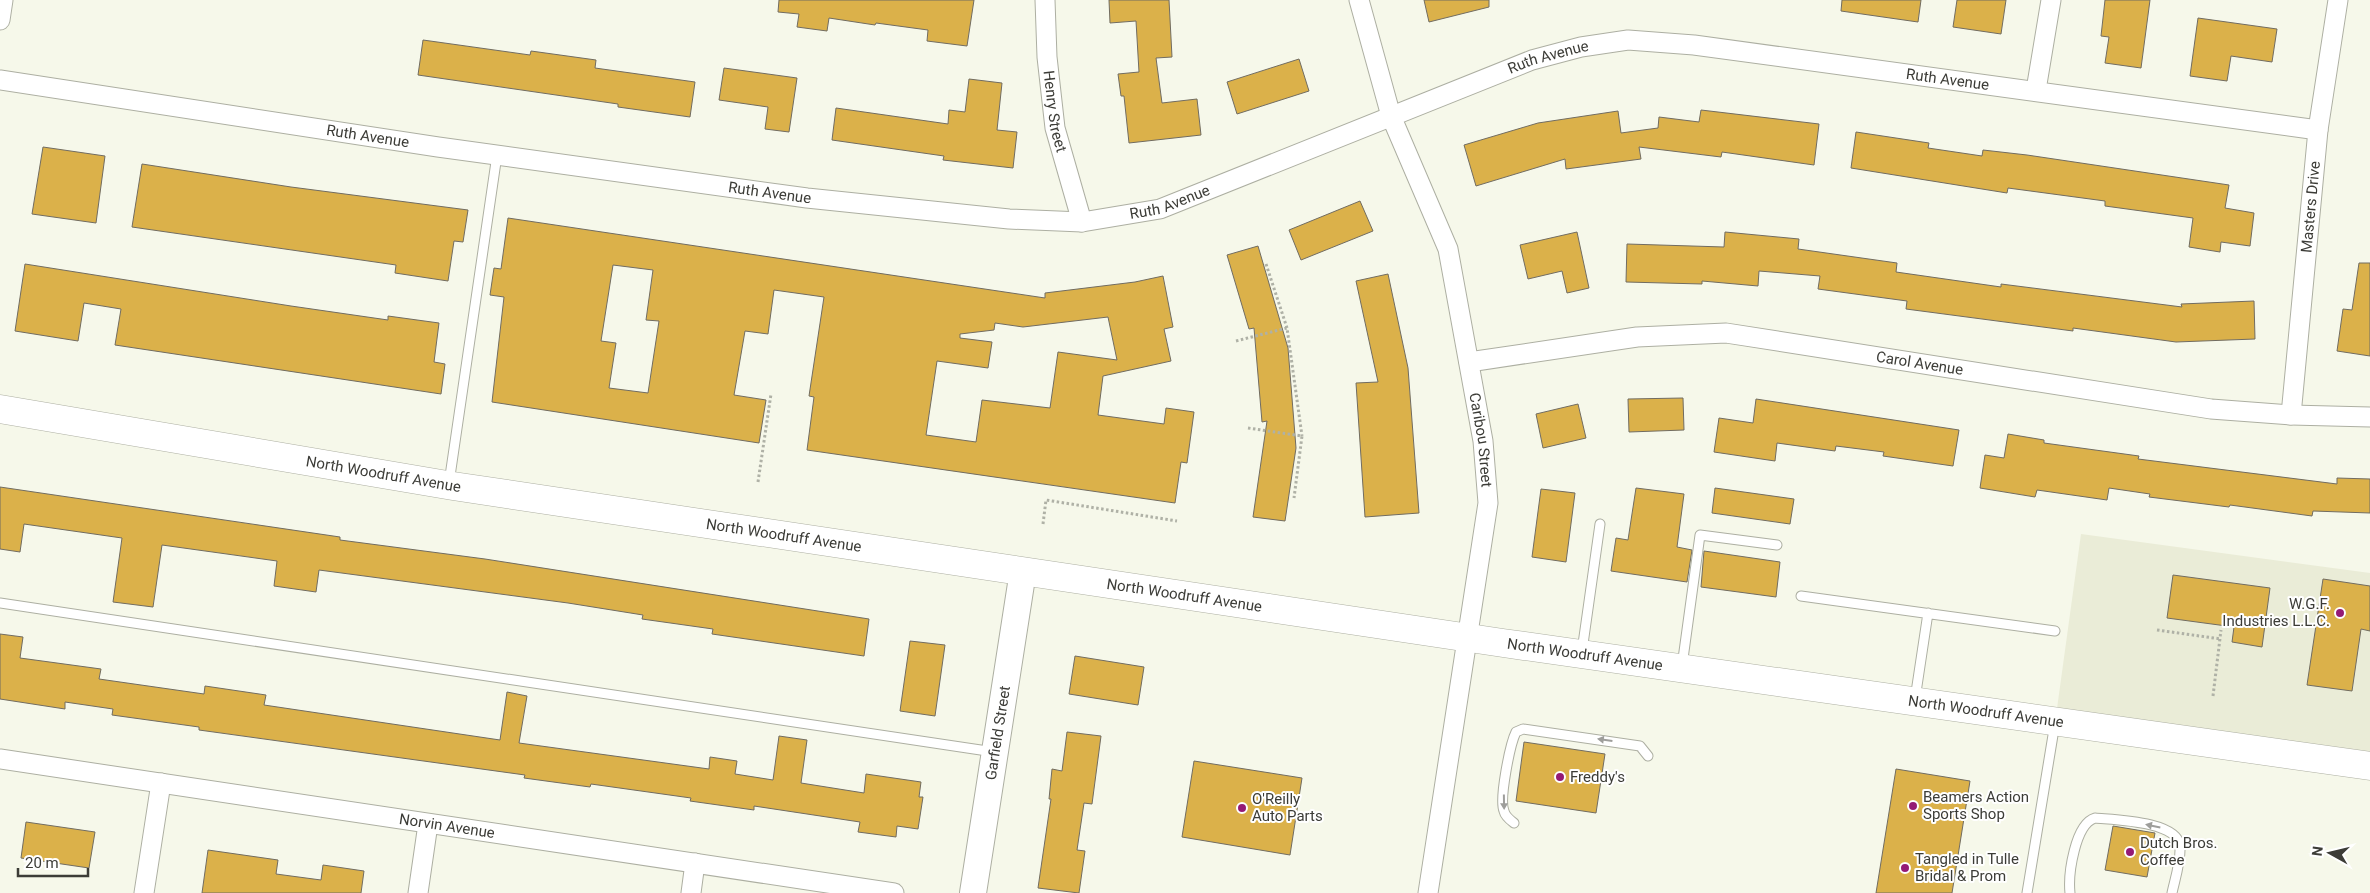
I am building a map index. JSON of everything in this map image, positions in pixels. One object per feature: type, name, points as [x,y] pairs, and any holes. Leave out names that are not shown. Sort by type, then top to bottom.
[{"type":"main road","name":"North Woodruff Avenue","points":[[0,409],[449,485],[1468,638],[2055,723],[2370,766]]},
{"type":"street","points":[[0,20],[3,0]]},
{"type":"street","name":"Henry Street","points":[[1045,0],[1047,56],[1055,128],[1082,222]]},
{"type":"street","name":"Caribou Street","points":[[1359,0],[1391,116],[1448,249],[1483,441],[1488,503],[1428,893]]},
{"type":"street","points":[[2036,90],[2051,0]]},
{"type":"street","name":"Masters Drive","points":[[2291,415],[2318,130],[2338,0]]},
{"type":"street","name":"Ruth Avenue","points":[[0,80],[497,155],[807,198],[1009,219],[1082,222],[1160,210],[1532,60],[1580,47],[1628,40],[1694,45],[2036,90],[2318,130]]},
{"type":"street","name":"Carol Avenue","points":[[1469,362],[1637,338],[1726,333],[2211,409],[2291,415],[2370,417]]},
{"type":"street","name":"Garfield Street","points":[[973,893],[1023,571]]},
{"type":"street","name":"Norvin Avenue","points":[[0,758],[894,893]]},
{"type":"street","points":[[144,893],[161,783]]},
{"type":"street","points":[[418,893],[428,824]]},
{"type":"street","points":[[691,893],[695,864]]},
{"type":"lane","points":[[449,485],[497,155]]},
{"type":"lane","points":[[1581,654],[1600,524]]},
{"type":"lane","points":[[1682,668],[1700,534],[1777,545]]},
{"type":"lane","points":[[1801,596],[2055,631]]},
{"type":"lane","points":[[0,603],[994,752]]},
{"type":"lane","points":[[1915,702],[1928,613]]},
{"type":"lane","points":[[2026,893],[2055,723]]},
{"type":"lane","points":[[1514,823],[1504,811],[1502,801],[1511,746],[1516,732],[1523,729],[1640,746],[1648,756]]},
{"type":"lane","points":[[2070,893],[2076,844],[2088,820],[2095,818],[2154,825],[2168,830],[2177,838],[2180,846],[2172,893]]},
{"type":"path","points":[[1266,264],[1288,328],[1302,436],[1294,498]]},
{"type":"path","points":[[1236,340],[1288,328]]},
{"type":"path","points":[[758,482],[771,394]]},
{"type":"path","points":[[1248,428],[1302,436]]},
{"type":"path","points":[[1043,524],[1046,500],[1177,521]]},
{"type":"path","points":[[2157,630],[2221,639]]},
{"type":"path","points":[[2213,696],[2222,630]]},
{"type":"shaded area","points":[[2081,534],[2370,573],[2370,766],[2055,723]]},
{"type":"building","points":[[779,0],[974,0],[967,46],[927,41],[928,30],[876,23],[875,25],[829,18],[827,31],[797,27],[799,14],[778,12]]},
{"type":"building","points":[[1109,0],[1169,0],[1172,57],[1156,58],[1162,103],[1197,99],[1201,135],[1129,143],[1124,96],[1121,96],[1118,74],[1139,72],[1136,21],[1110,23]]},
{"type":"building","points":[[1424,0],[1489,0],[1489,7],[1429,22]]},
{"type":"building","points":[[1842,0],[1921,0],[1918,22],[1841,11]]},
{"type":"building","points":[[1957,0],[2006,0],[2001,34],[1953,27]]},
{"type":"building","points":[[2105,0],[2150,0],[2141,68],[2105,63],[2109,37],[2101,36]]},
{"type":"building","points":[[2198,18],[2277,29],[2272,62],[2231,56],[2227,81],[2190,76]]},
{"type":"building","points":[[423,40],[530,55],[531,51],[596,60],[595,68],[695,82],[690,117],[618,107],[618,104],[418,75]]},
{"type":"building","points":[[1299,59],[1309,91],[1237,114],[1227,82]]},
{"type":"building","points":[[724,68],[797,78],[789,132],[765,129],[768,107],[719,100]]},
{"type":"building","points":[[969,79],[1002,83],[997,130],[1017,132],[1013,168],[943,160],[944,156],[832,140],[836,108],[948,124],[949,110],[965,112]]},
{"type":"building","points":[[1701,110],[1819,124],[1814,165],[1722,152],[1721,157],[1639,147],[1641,159],[1566,169],[1565,159],[1476,186],[1464,145],[1538,123],[1618,111],[1621,133],[1658,128],[1659,117],[1699,122]]},
{"type":"building","points":[[1856,132],[1929,143],[1928,148],[1982,156],[1983,150],[2027,155],[2229,185],[2225,208],[2254,213],[2250,246],[2221,242],[2220,252],[2189,247],[2193,218],[2105,206],[2105,201],[2008,188],[2007,193],[1851,168]]},
{"type":"building","points":[[43,147],[105,156],[96,223],[32,214]]},
{"type":"building","points":[[142,164],[291,187],[468,210],[463,242],[454,241],[448,281],[395,273],[396,265],[132,227]]},
{"type":"building","points":[[1360,201],[1373,231],[1301,260],[1289,230]]},
{"type":"building","points":[[508,218],[1045,298],[1045,293],[1135,282],[1163,276],[1173,327],[1164,329],[1171,361],[1103,376],[1098,415],[1164,424],[1166,408],[1194,412],[1187,463],[1181,462],[1175,503],[807,450],[814,397],[809,396],[824,297],[774,290],[768,334],[745,331],[734,395],[766,400],[759,443],[492,402],[504,297],[490,295],[494,268],[501,269]],"holes":[[[613,265],[653,270],[646,320],[659,321],[648,393],[609,388],[616,343],[601,341]],[[1108,317],[1117,360],[1058,352],[1050,408],[982,400],[976,442],[926,435],[937,361],[988,368],[992,342],[960,338],[960,334],[994,330],[995,323],[1023,327]]]},
{"type":"building","points":[[1577,232],[1589,288],[1567,293],[1562,271],[1528,279],[1520,245]]},
{"type":"building","points":[[1725,232],[1799,239],[1798,249],[1897,263],[1896,272],[2001,287],[2001,284],[2182,307],[2181,304],[2254,301],[2255,339],[2176,342],[2073,328],[2073,331],[1906,309],[1907,301],[1818,289],[1820,276],[1759,271],[1758,286],[1702,281],[1702,284],[1626,282],[1627,244],[1724,247]]},
{"type":"building","points":[[1258,246],[1288,348],[1296,448],[1285,521],[1253,517],[1267,421],[1262,422],[1254,328],[1249,329],[1227,255]]},
{"type":"building","points":[[2359,263],[2370,263],[2370,356],[2337,351],[2343,309],[2352,310]]},
{"type":"building","points":[[25,264],[388,320],[388,316],[439,323],[434,362],[445,364],[441,394],[115,345],[121,309],[84,303],[78,341],[15,331]]},
{"type":"building","points":[[1388,274],[1408,368],[1419,513],[1365,517],[1356,383],[1378,382],[1356,281]]},
{"type":"building","points":[[1683,398],[1684,430],[1629,432],[1628,399]]},
{"type":"building","points":[[1756,399],[1959,430],[1953,466],[1883,456],[1884,452],[1836,446],[1835,451],[1777,443],[1775,461],[1714,452],[1719,418],[1753,423]]},
{"type":"building","points":[[1578,404],[1586,438],[1543,448],[1536,414]]},
{"type":"building","points":[[2008,434],[2044,440],[2044,443],[2139,456],[2138,459],[2337,484],[2337,478],[2370,479],[2370,513],[2313,511],[2312,516],[2149,497],[2150,494],[2109,488],[2107,500],[2037,490],[2035,497],[1980,488],[1985,455],[2004,458]]},
{"type":"building","points":[[0,487],[340,537],[340,540],[485,559],[869,619],[864,656],[712,634],[713,629],[642,619],[643,615],[568,603],[319,570],[316,592],[274,586],[277,561],[162,545],[153,607],[113,602],[122,538],[24,524],[20,552],[0,549]]},
{"type":"building","points":[[1636,488],[1684,494],[1677,547],[1692,550],[1687,582],[1611,571],[1616,538],[1628,540]]},
{"type":"building","points":[[1715,488],[1794,499],[1790,524],[1712,513]]},
{"type":"building","points":[[1541,489],[1575,493],[1566,562],[1532,557]]},
{"type":"building","points":[[1704,551],[1780,562],[1776,597],[1701,587]]},
{"type":"building","points":[[2173,575],[2270,588],[2262,647],[2232,642],[2234,627],[2167,618]]},
{"type":"building","points":[[2323,579],[2370,586],[2370,631],[2361,629],[2352,691],[2307,685]]},
{"type":"building","points":[[0,634],[23,637],[20,658],[101,669],[99,679],[204,694],[205,686],[266,695],[264,705],[500,740],[507,692],[527,696],[519,743],[709,769],[710,757],[737,761],[735,774],[773,780],[779,736],[807,740],[801,783],[864,793],[866,774],[921,782],[919,797],[923,797],[918,829],[897,826],[896,837],[858,832],[860,822],[754,806],[754,810],[690,801],[691,798],[591,784],[590,787],[524,778],[525,775],[199,730],[199,727],[112,715],[113,709],[65,702],[65,709],[0,699]]},
{"type":"building","points":[[910,641],[945,645],[935,716],[900,711]]},
{"type":"building","points":[[1075,656],[1144,667],[1138,705],[1069,694]]},
{"type":"building","points":[[1067,732],[1101,736],[1092,804],[1084,803],[1077,850],[1085,851],[1079,893],[1038,888],[1051,799],[1049,799],[1052,769],[1062,771]]},
{"type":"building","name":"Freddy's","points":[[1524,742],[1605,754],[1596,813],[1516,801]]},
{"type":"building","name":"O'Reilly Auto Parts","points":[[1194,761],[1302,778],[1290,855],[1182,837]]},
{"type":"building","points":[[1896,769],[1970,781],[1952,893],[1876,893]]},
{"type":"building","points":[[26,822],[95,832],[89,868],[21,858]]},
{"type":"building","name":"Dutch Bros. Coffee","points":[[2113,826],[2155,833],[2147,877],[2105,870]]},
{"type":"building","points":[[208,850],[278,860],[276,874],[321,880],[323,865],[364,871],[361,893],[202,893]]},
{"type":"place","name":"W.G.F. Industries L.L.C.","points":[[2340,613]]},
{"type":"place","name":"Freddy's","points":[[1560,777]]},
{"type":"place","name":"Beamers Action Sports Shop","points":[[1913,806]]},
{"type":"place","name":"O'Reilly Auto Parts","points":[[1242,808]]},
{"type":"place","name":"Dutch Bros. Coffee","points":[[2130,852]]},
{"type":"place","name":"Tangled in Tulle Bridal & Prom","points":[[1905,868]]}]
